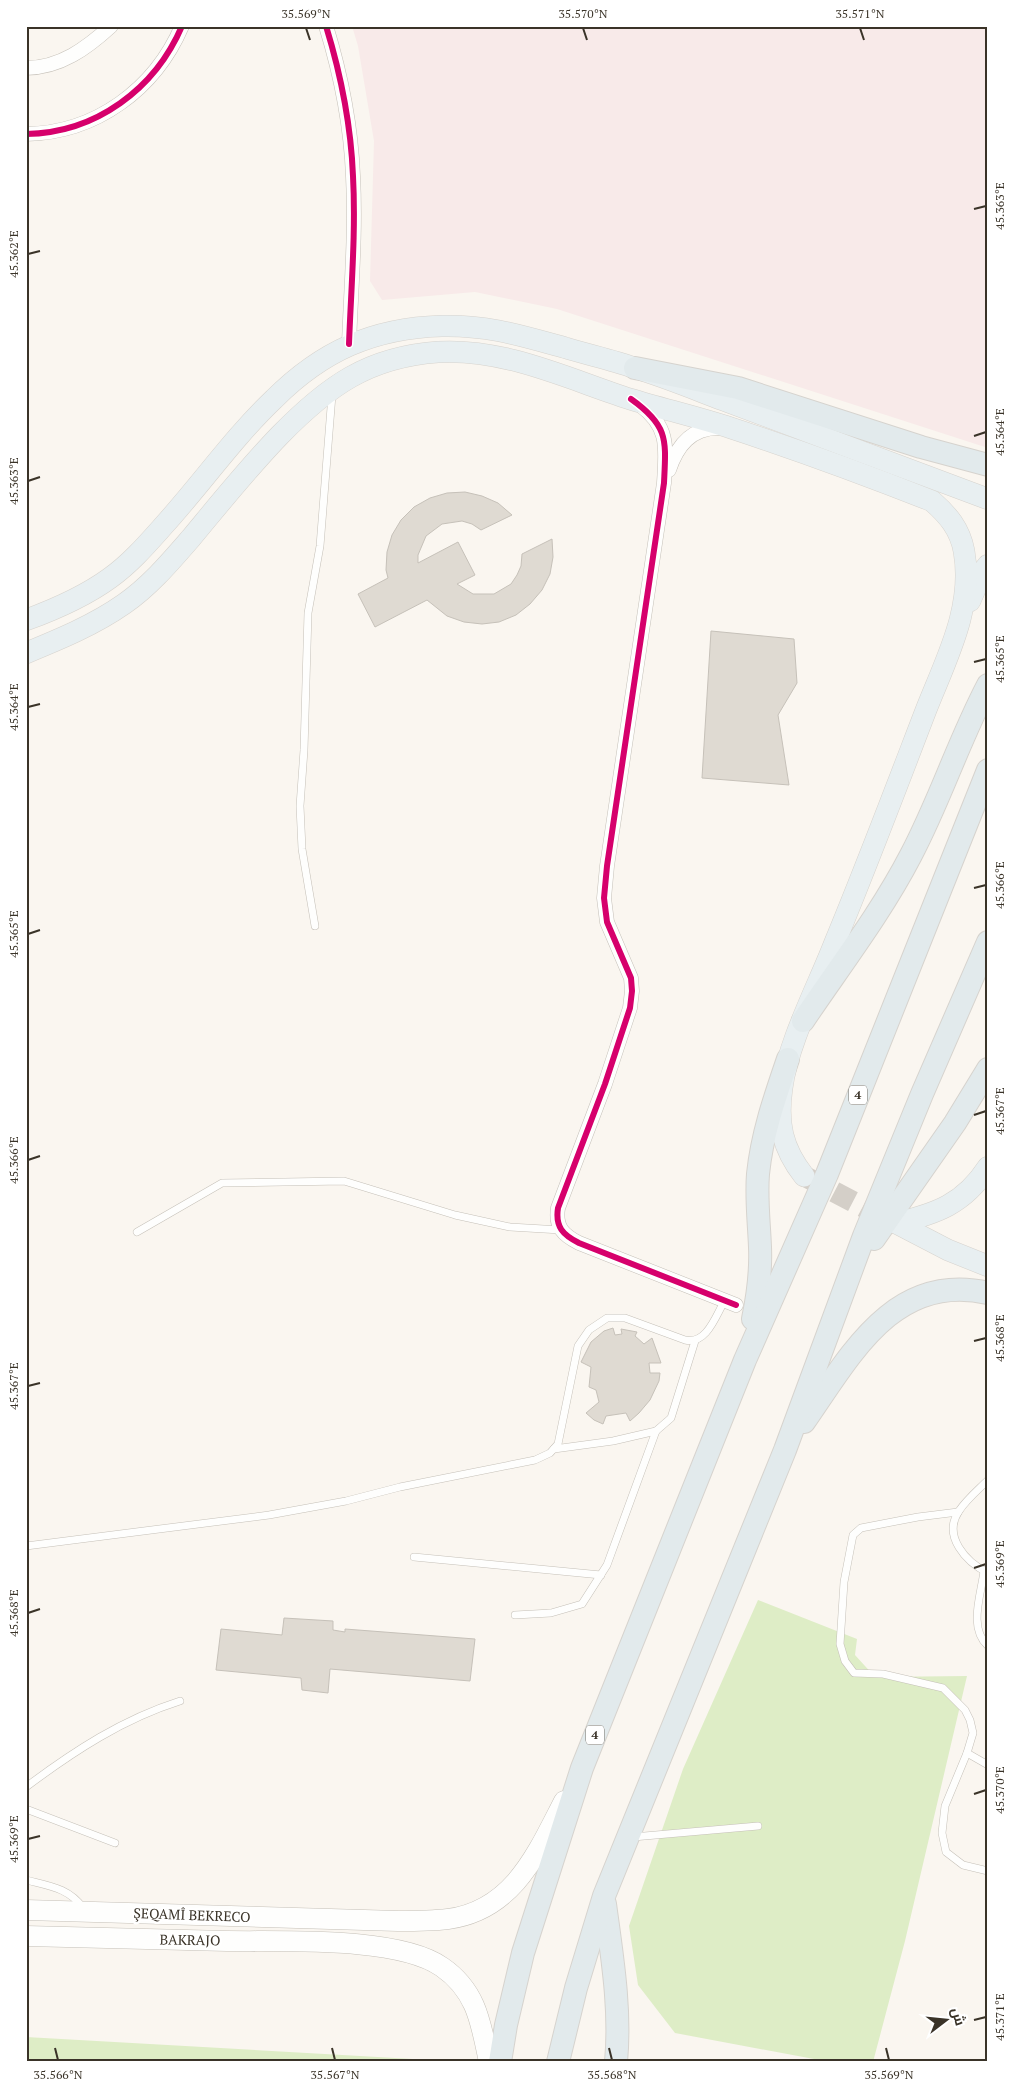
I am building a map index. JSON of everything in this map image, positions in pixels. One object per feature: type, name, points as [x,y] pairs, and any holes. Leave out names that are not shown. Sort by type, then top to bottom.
[{"type":"highway","points":[[635,368],[738,388],[921,447],[988,465]]},
{"type":"highway","points":[[803,1021],[878,910],[907,862],[988,685]]},
{"type":"highway","name":"4","points":[[500,2062],[506,2025],[523,1953],[582,1768],[744,1360],[827,1174],[988,770]]},
{"type":"highway","points":[[558,2062],[576,1988],[604,1896],[785,1450],[852,1273],[864,1236],[922,1094],[988,942]]},
{"type":"highway","points":[[744,1360],[759,1284],[760,1244],[757,1203],[761,1150],[774,1101],[788,1060]]},
{"type":"highway","points":[[852,1273],[892,1211],[955,1123],[988,1069]]},
{"type":"highway","points":[[785,1450],[859,1344],[873,1328],[892,1312],[916,1298],[931,1293],[952,1290],[988,1293]]},
{"type":"highway","points":[[604,1896],[617,1998],[618,2037],[616,2062]]},
{"type":"main road","points":[[26,620],[83,595],[110,578],[126,565],[141,551],[179,508],[222,454],[274,398],[315,363],[349,344],[404,331],[439,326],[473,327],[515,333],[635,368],[988,499]]},
{"type":"main road","points":[[349,344],[350,376]]},
{"type":"main road","points":[[26,652],[71,635],[124,604],[144,588],[166,566],[278,437],[313,402],[350,376],[384,362],[438,352],[488,355],[538,367],[631,399],[731,428],[932,501],[949,517],[959,533],[964,549],[966,571],[961,621]]},
{"type":"main road","points":[[804,1176],[789,1156],[782,1133],[781,1104],[788,1060],[880,833],[961,621],[983,571],[988,565]]},
{"type":"main road","points":[[988,1167],[961,1198],[942,1210],[923,1217],[896,1223],[948,1250],[988,1266]]},
{"type":"main road","name":"ŞEQAMÎ BEKRECO","points":[[26,1910],[358,1920],[415,1921],[450,1919],[472,1912],[507,1892],[521,1878],[536,1856],[582,1768]]},
{"type":"main road","points":[[355,1945],[358,1920]]},
{"type":"main road","name":"BAKRAJO","points":[[26,1936],[323,1942],[416,1953],[441,1966],[467,1992],[478,2011],[489,2062]]},
{"type":"street","points":[[26,68],[36,68],[63,61],[90,46],[111,26]]},
{"type":"street","points":[[26,134],[58,131],[79,125],[118,106],[150,78],[164,62],[182,26]]},
{"type":"street","points":[[326,26],[341,82],[350,134],[353,177],[349,344]]},
{"type":"street","points":[[631,399],[654,417],[664,435],[666,447],[664,483],[607,866],[604,898],[607,922],[631,978],[632,991],[630,1008],[605,1084],[558,1208],[558,1223],[561,1230],[569,1238],[730,1302]]},
{"type":"street","points":[[664,483],[675,453],[692,434],[709,428],[731,428]]},
{"type":"lane","points":[[315,926],[302,848],[300,806],[304,750],[308,614],[320,546],[333,388]]},
{"type":"lane","points":[[137,1232],[222,1183],[344,1181],[455,1216],[510,1227],[561,1230]]},
{"type":"lane","points":[[515,1615],[551,1613],[582,1604],[607,1565],[656,1432],[671,1418],[695,1341],[704,1335],[730,1302]]},
{"type":"lane","points":[[26,1546],[269,1515],[346,1501],[400,1487],[535,1460],[554,1449],[560,1438],[578,1346],[589,1330],[608,1318],[625,1318],[685,1340],[695,1341]]},
{"type":"lane","points":[[554,1449],[614,1441],[656,1432]]},
{"type":"lane","points":[[988,1480],[958,1512],[953,1528],[954,1540],[960,1552],[986,1572],[976,1620],[980,1639],[988,1646]]},
{"type":"lane","points":[[958,1512],[918,1517],[861,1528],[853,1535],[844,1582],[840,1644],[845,1661],[854,1673],[883,1674],[944,1688],[965,1710],[973,1733],[967,1753],[945,1806],[942,1832],[946,1852],[963,1865],[988,1871]]},
{"type":"lane","points":[[414,1558],[601,1575]]},
{"type":"lane","points":[[26,1787],[81,1748],[126,1722],[150,1710],[180,1701]]},
{"type":"lane","points":[[967,1753],[988,1765]]},
{"type":"lane","points":[[26,1809],[115,1843]]},
{"type":"lane","points":[[628,1837],[758,1826]]},
{"type":"lane","points":[[26,1880],[62,1888],[76,1899],[86,1912]]},
{"type":"shaded area","points":[[352,26],[988,26],[988,448],[557,309],[475,292],[382,300],[370,281],[374,141],[358,46]]},
{"type":"green space","points":[[758,1600],[857,1639],[855,1655],[875,1677],[967,1676],[905,1941],[873,2062],[830,2062],[675,2033],[638,1985],[629,1926],[683,1769]]},
{"type":"green space","points":[[26,2037],[466,2062],[26,2062]]},
{"type":"building","points":[[465,492],[482,496],[498,503],[512,515],[481,530],[472,524],[462,521],[442,524],[426,536],[418,555],[418,563],[458,542],[475,575],[457,584],[473,594],[494,594],[511,584],[521,566],[522,554],[552,539],[553,557],[550,574],[542,590],[530,604],[516,615],[499,622],[482,624],[464,622],[447,616],[427,600],[375,627],[358,594],[388,578],[386,570],[387,552],[392,535],[401,520],[414,507],[430,498],[447,493]]},
{"type":"building","points":[[711,631],[794,639],[797,683],[778,715],[789,785],[702,778]]},
{"type":"building","points":[[613,1328],[615,1335],[622,1334],[621,1329],[637,1332],[635,1336],[644,1344],[652,1338],[661,1363],[649,1363],[650,1373],[660,1373],[659,1381],[650,1400],[639,1413],[630,1421],[626,1413],[606,1416],[603,1424],[594,1420],[586,1413],[599,1402],[596,1390],[589,1387],[591,1367],[581,1362],[591,1342],[604,1331]]},
{"type":"building","points":[[284,1618],[333,1621],[333,1630],[345,1632],[345,1629],[475,1639],[470,1681],[330,1669],[328,1693],[302,1690],[301,1678],[216,1670],[221,1629],[282,1635]]},
{"type":"tunnel","points":[[806,1177],[890,1221]]},
{"type":"cycle path","points":[[26,134],[52,132],[76,126],[99,116],[120,103],[139,88],[156,69],[170,49],[182,26]]},
{"type":"cycle path","points":[[326,26],[344,101],[352,157],[354,218],[349,344]]},
{"type":"cycle path","points":[[631,399],[652,417],[659,426],[665,456],[664,483],[607,866],[604,898],[607,922],[631,978],[632,991],[630,1008],[605,1084],[557,1215],[561,1230],[579,1243],[736,1305]]}]
